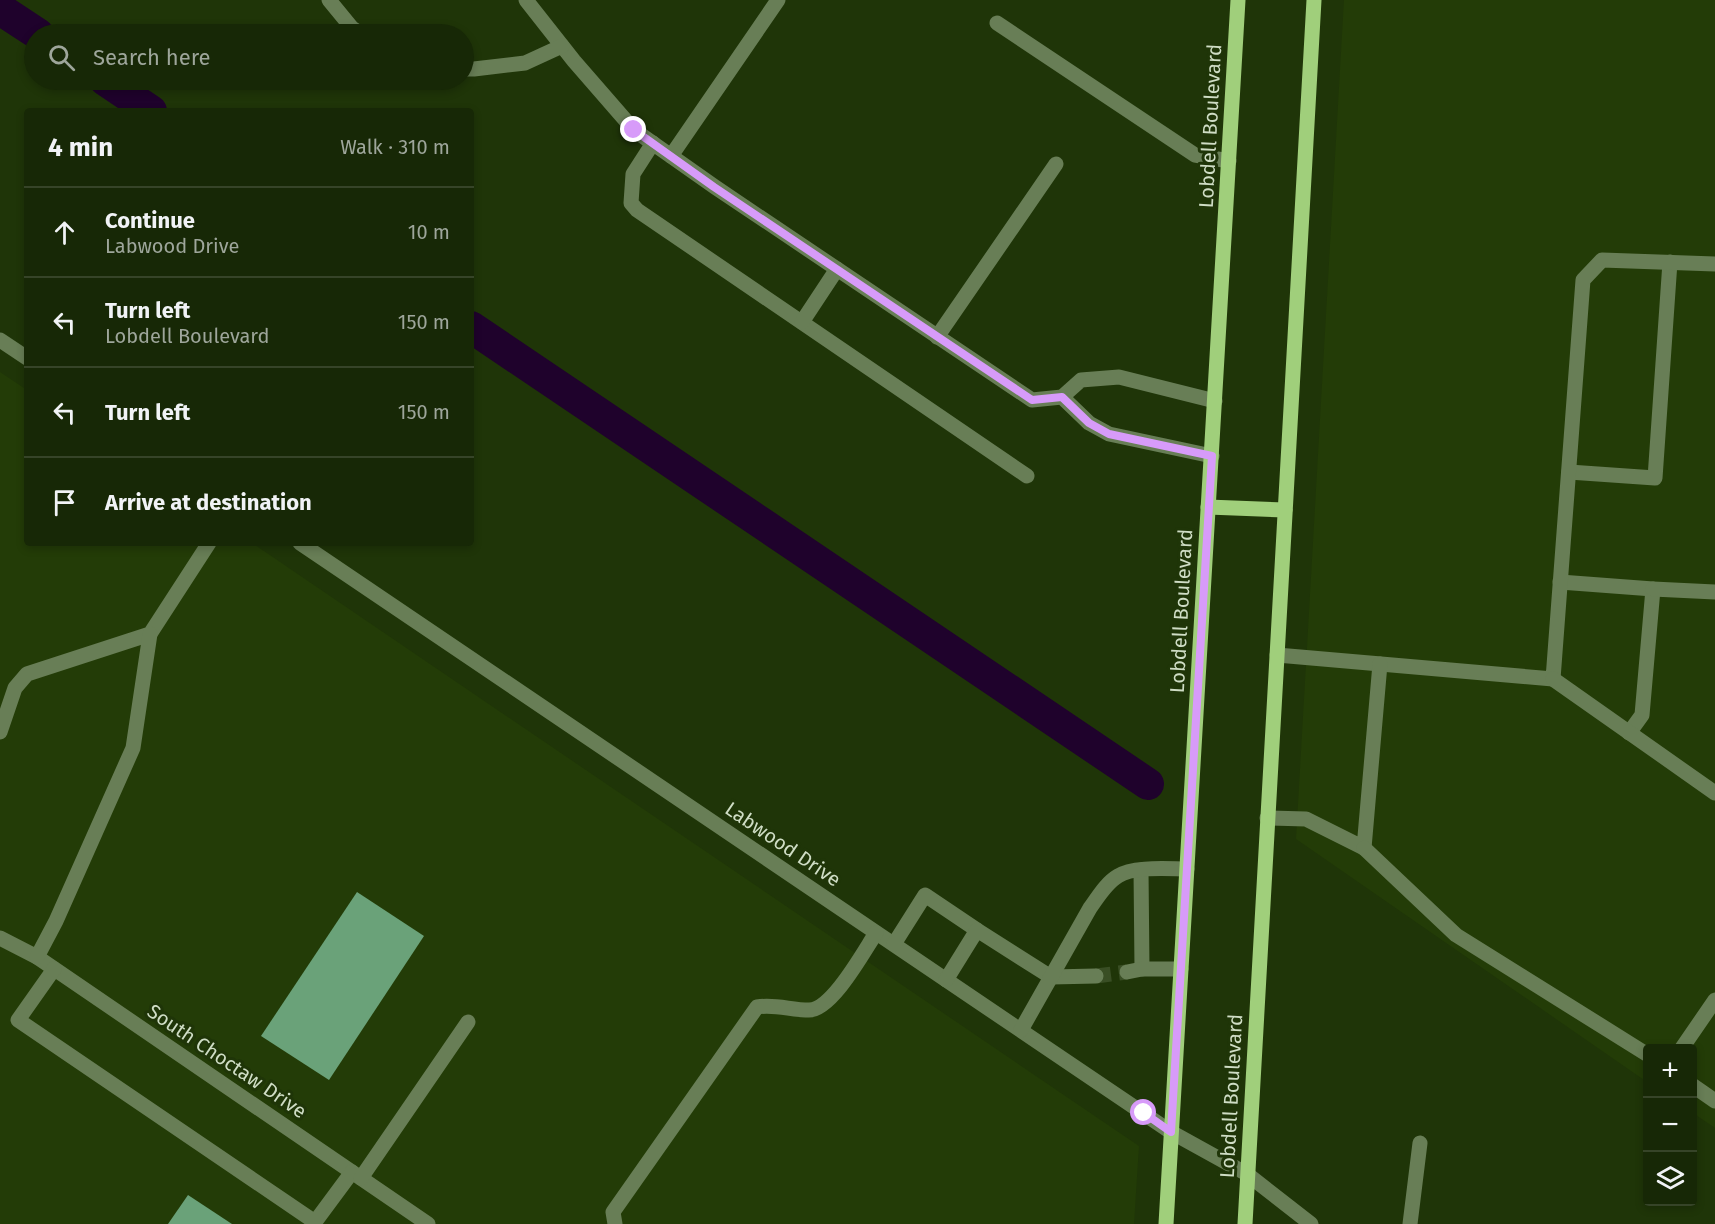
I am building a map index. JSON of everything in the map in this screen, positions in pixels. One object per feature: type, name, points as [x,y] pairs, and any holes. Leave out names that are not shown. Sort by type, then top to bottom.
[{"type":"main road","name":"Lobdell Boulevard","points":[[1166,1224],[1238,0]]},
{"type":"main road","name":"Lobdell Boulevard","points":[[1245,1224],[1314,0]]},
{"type":"main road","points":[[1208,507],[1285,510]]},
{"type":"street","points":[[329,0],[349,24]]},
{"type":"street","points":[[526,0],[634,130],[1032,400],[1062,397],[1081,380],[1119,377],[1215,401]]},
{"type":"street","points":[[671,156],[778,0]]},
{"type":"street","points":[[997,23],[1195,155],[1229,161]]},
{"type":"street","points":[[474,69],[525,63],[562,46]]},
{"type":"street","points":[[652,143],[633,174],[632,203],[637,210],[1027,476]]},
{"type":"street","points":[[937,337],[1056,164]]},
{"type":"street","points":[[1553,679],[1583,280],[1602,260],[1715,264]]},
{"type":"street","points":[[1569,472],[1655,478],[1670,262]]},
{"type":"street","points":[[802,322],[837,269]]},
{"type":"street","points":[[0,340],[24,356]]},
{"type":"street","points":[[1062,397],[1089,423],[1109,434],[1212,456]]},
{"type":"street","points":[[37,957],[56,921],[133,748],[150,634],[207,546]]},
{"type":"street","name":"Labwood Drive","points":[[304,546],[1171,1132],[1247,1174],[1311,1224]]},
{"type":"street","points":[[1560,582],[1715,592]]},
{"type":"street","points":[[1629,733],[1642,714],[1653,589]]},
{"type":"street","points":[[0,732],[15,688],[27,674],[150,634]]},
{"type":"street","points":[[1277,655],[1553,679],[1629,733],[1712,786]]},
{"type":"street","points":[[1364,849],[1380,664]]},
{"type":"street","points":[[1268,818],[1306,819],[1364,849],[1456,935],[1643,1052]]},
{"type":"street","points":[[1021,1030],[1090,908],[1104,889],[1119,875],[1141,870],[1187,869]]},
{"type":"street","points":[[1141,870],[1135,971],[1181,969]]},
{"type":"street","points":[[894,944],[925,895],[1051,977],[1096,976]]},
{"type":"street","points":[[946,980],[977,930]]},
{"type":"street","points":[[615,1224],[613,1212],[757,1007],[769,1005],[817,1009],[833,996],[876,933]]},
{"type":"street","name":"South Choctaw Drive","points":[[0,938],[37,957],[428,1224]]},
{"type":"street","points":[[54,969],[18,1020],[315,1222],[357,1175],[468,1022]]},
{"type":"street","points":[[1685,1044],[1715,1000]]},
{"type":"street","points":[[1697,1088],[1715,1101]]},
{"type":"street","points":[[1410,1224],[1420,1143]]},
{"type":"shaded area","points":[[1344,0],[1715,0],[1715,1128],[1697,1116],[1697,1044],[1643,1044],[1643,1079],[1296,839]]},
{"type":"shaded area","points":[[0,372],[24,388],[24,546],[256,546],[1139,1146],[1134,1224],[0,1224]]},
{"type":"building","points":[[357,892],[424,936],[329,1080],[261,1036]]},
{"type":"building","points":[[188,1195],[232,1224],[168,1224]]},
{"type":"waterway","points":[[0,9],[24,25]]},
{"type":"waterway","points":[[120,90],[147,108]]},
{"type":"waterway","points":[[474,329],[1148,784]]},
{"type":"tunnel","points":[[1096,976],[1127,972]]},
{"type":"route","points":[[634,130],[714,187],[1032,400],[1062,397],[1089,423],[1109,434],[1212,456],[1171,1132],[1144,1113]]}]
